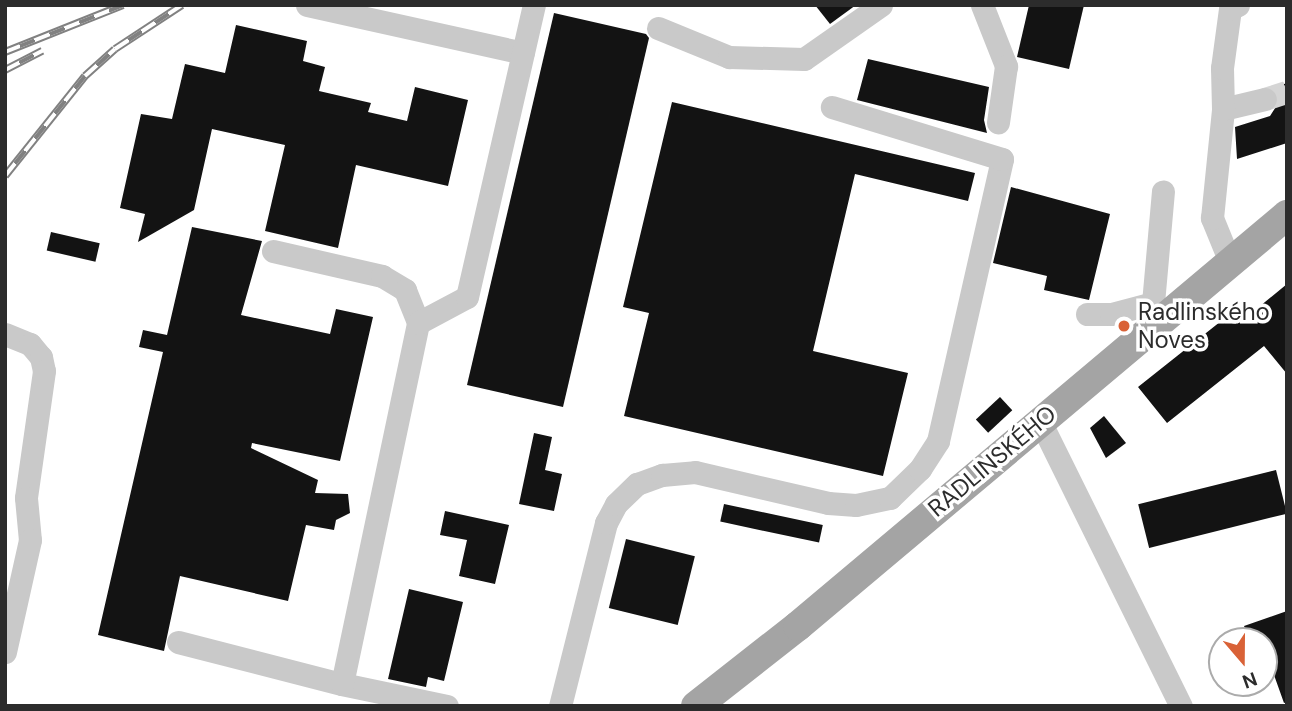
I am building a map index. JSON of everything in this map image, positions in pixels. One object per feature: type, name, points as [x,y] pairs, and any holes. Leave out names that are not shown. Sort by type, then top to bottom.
[{"type":"main road","name":"RADLINSKÉHO","points":[[696,706],[799,626],[1040,421],[1158,311],[1230,262],[1287,215]]},
{"type":"lane","points":[[307,5],[523,53]]},
{"type":"lane","points":[[418,323],[467,297],[534,5]]},
{"type":"lane","points":[[658,28],[729,57],[804,59],[881,5]]},
{"type":"lane","points":[[982,5],[1006,66],[998,122]]},
{"type":"lane","points":[[1229,6],[1222,68],[1223,108],[1212,218],[1230,262]]},
{"type":"lane","points":[[1223,108],[1265,99]]},
{"type":"lane","points":[[560,706],[606,523],[616,504],[637,484],[662,475],[695,472],[828,503],[856,505],[890,498],[920,469],[938,441],[1002,159],[832,107]]},
{"type":"lane","points":[[1087,314],[1158,311],[1163,191]]},
{"type":"lane","points":[[273,251],[382,276],[405,290],[418,323],[342,684]]},
{"type":"lane","points":[[5,334],[30,344],[41,357],[44,371],[26,498],[30,540],[5,652]]},
{"type":"lane","points":[[1040,421],[1181,706]]},
{"type":"lane","points":[[178,642],[342,684],[447,706]]},
{"type":"building","points":[[815,5],[856,5],[830,24]]},
{"type":"building","points":[[1029,5],[1084,5],[1069,69],[1017,57]]},
{"type":"building","points":[[554,13],[646,34],[649,38],[563,407],[467,385]]},
{"type":"building","points":[[236,25],[307,41],[303,61],[325,67],[319,91],[371,103],[368,112],[407,121],[415,87],[468,100],[448,186],[356,165],[338,248],[265,231],[285,145],[212,129],[194,210],[138,242],[145,214],[120,208],[141,114],[172,119],[185,64],[225,73]]},
{"type":"building","points":[[868,59],[989,87],[984,120],[987,133],[857,100]]},
{"type":"building","points":[[1287,83],[1287,143],[1237,159],[1235,127],[1270,116],[1279,102],[1272,88]]},
{"type":"building","points":[[672,102],[975,173],[968,201],[855,174],[813,351],[908,373],[883,476],[624,416],[649,313],[623,307]]},
{"type":"building","points":[[1011,187],[1110,214],[1089,300],[1044,290],[1047,276],[993,263]]},
{"type":"building","points":[[192,227],[262,241],[241,315],[330,334],[336,309],[373,317],[340,461],[252,443],[251,448],[318,480],[315,493],[348,494],[350,513],[336,520],[334,530],[306,525],[288,601],[180,576],[164,651],[98,635],[163,352],[139,347],[143,330],[167,335]]},
{"type":"building","points":[[51,232],[100,243],[95,262],[47,251]]},
{"type":"building","points":[[1287,284],[1287,374],[1264,346],[1167,423],[1138,387],[1235,310],[1243,320]]},
{"type":"building","points":[[1000,397],[1012,410],[988,433],[976,420]]},
{"type":"building","points":[[1104,416],[1126,443],[1106,458],[1090,428]]},
{"type":"building","points":[[534,433],[552,437],[545,470],[562,474],[554,511],[519,504]]},
{"type":"building","points":[[1276,470],[1287,514],[1149,548],[1138,504]]},
{"type":"building","points":[[724,504],[823,525],[819,543],[720,522]]},
{"type":"building","points":[[445,511],[509,525],[495,584],[459,576],[467,540],[440,535]]},
{"type":"building","points":[[626,539],[695,556],[678,625],[609,608]]},
{"type":"building","points":[[409,589],[463,602],[444,681],[428,677],[426,687],[388,679]]},
{"type":"building","points":[[1287,611],[1287,702],[1284,703],[1278,686],[1278,627],[1244,626]]},
{"type":"tunnel","points":[[1265,99],[1287,92]]},
{"type":"railway","points":[[5,52],[123,5]]},
{"type":"railway","points":[[5,176],[85,76],[115,49],[182,5]]},
{"type":"railway","points":[[5,70],[42,51]]},
{"type":"place","name":"Radlinského Noves","points":[[1124,326]]}]
